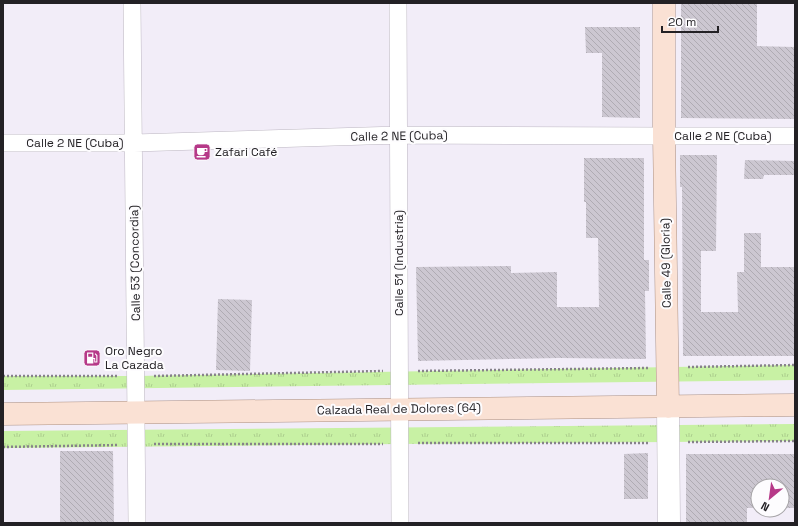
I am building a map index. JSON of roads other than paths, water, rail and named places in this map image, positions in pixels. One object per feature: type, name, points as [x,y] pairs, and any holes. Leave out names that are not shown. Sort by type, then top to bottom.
[{"type":"main road","name":"Calle 49 (Gloria)","points":[[664,3],[664,136],[668,407]]},
{"type":"main road","name":"Calzada Real de Dolores (64)","points":[[3,414],[795,405]]},
{"type":"street","name":"Calle 53 (Concordia)","points":[[132,3],[137,523]]},
{"type":"street","name":"Calle 51 (Industria)","points":[[398,3],[400,523]]},
{"type":"street","name":"Calle 2 NE (Cuba)","points":[[3,143],[134,143],[398,135],[795,136]]},
{"type":"street","name":"Calle 49 (Gloria)","points":[[668,407],[669,523]]},
{"type":"place","name":"Zafari Café","points":[[202,152]]},
{"type":"place","name":"Oro Negro La Cazada","points":[[92,358]]}]
